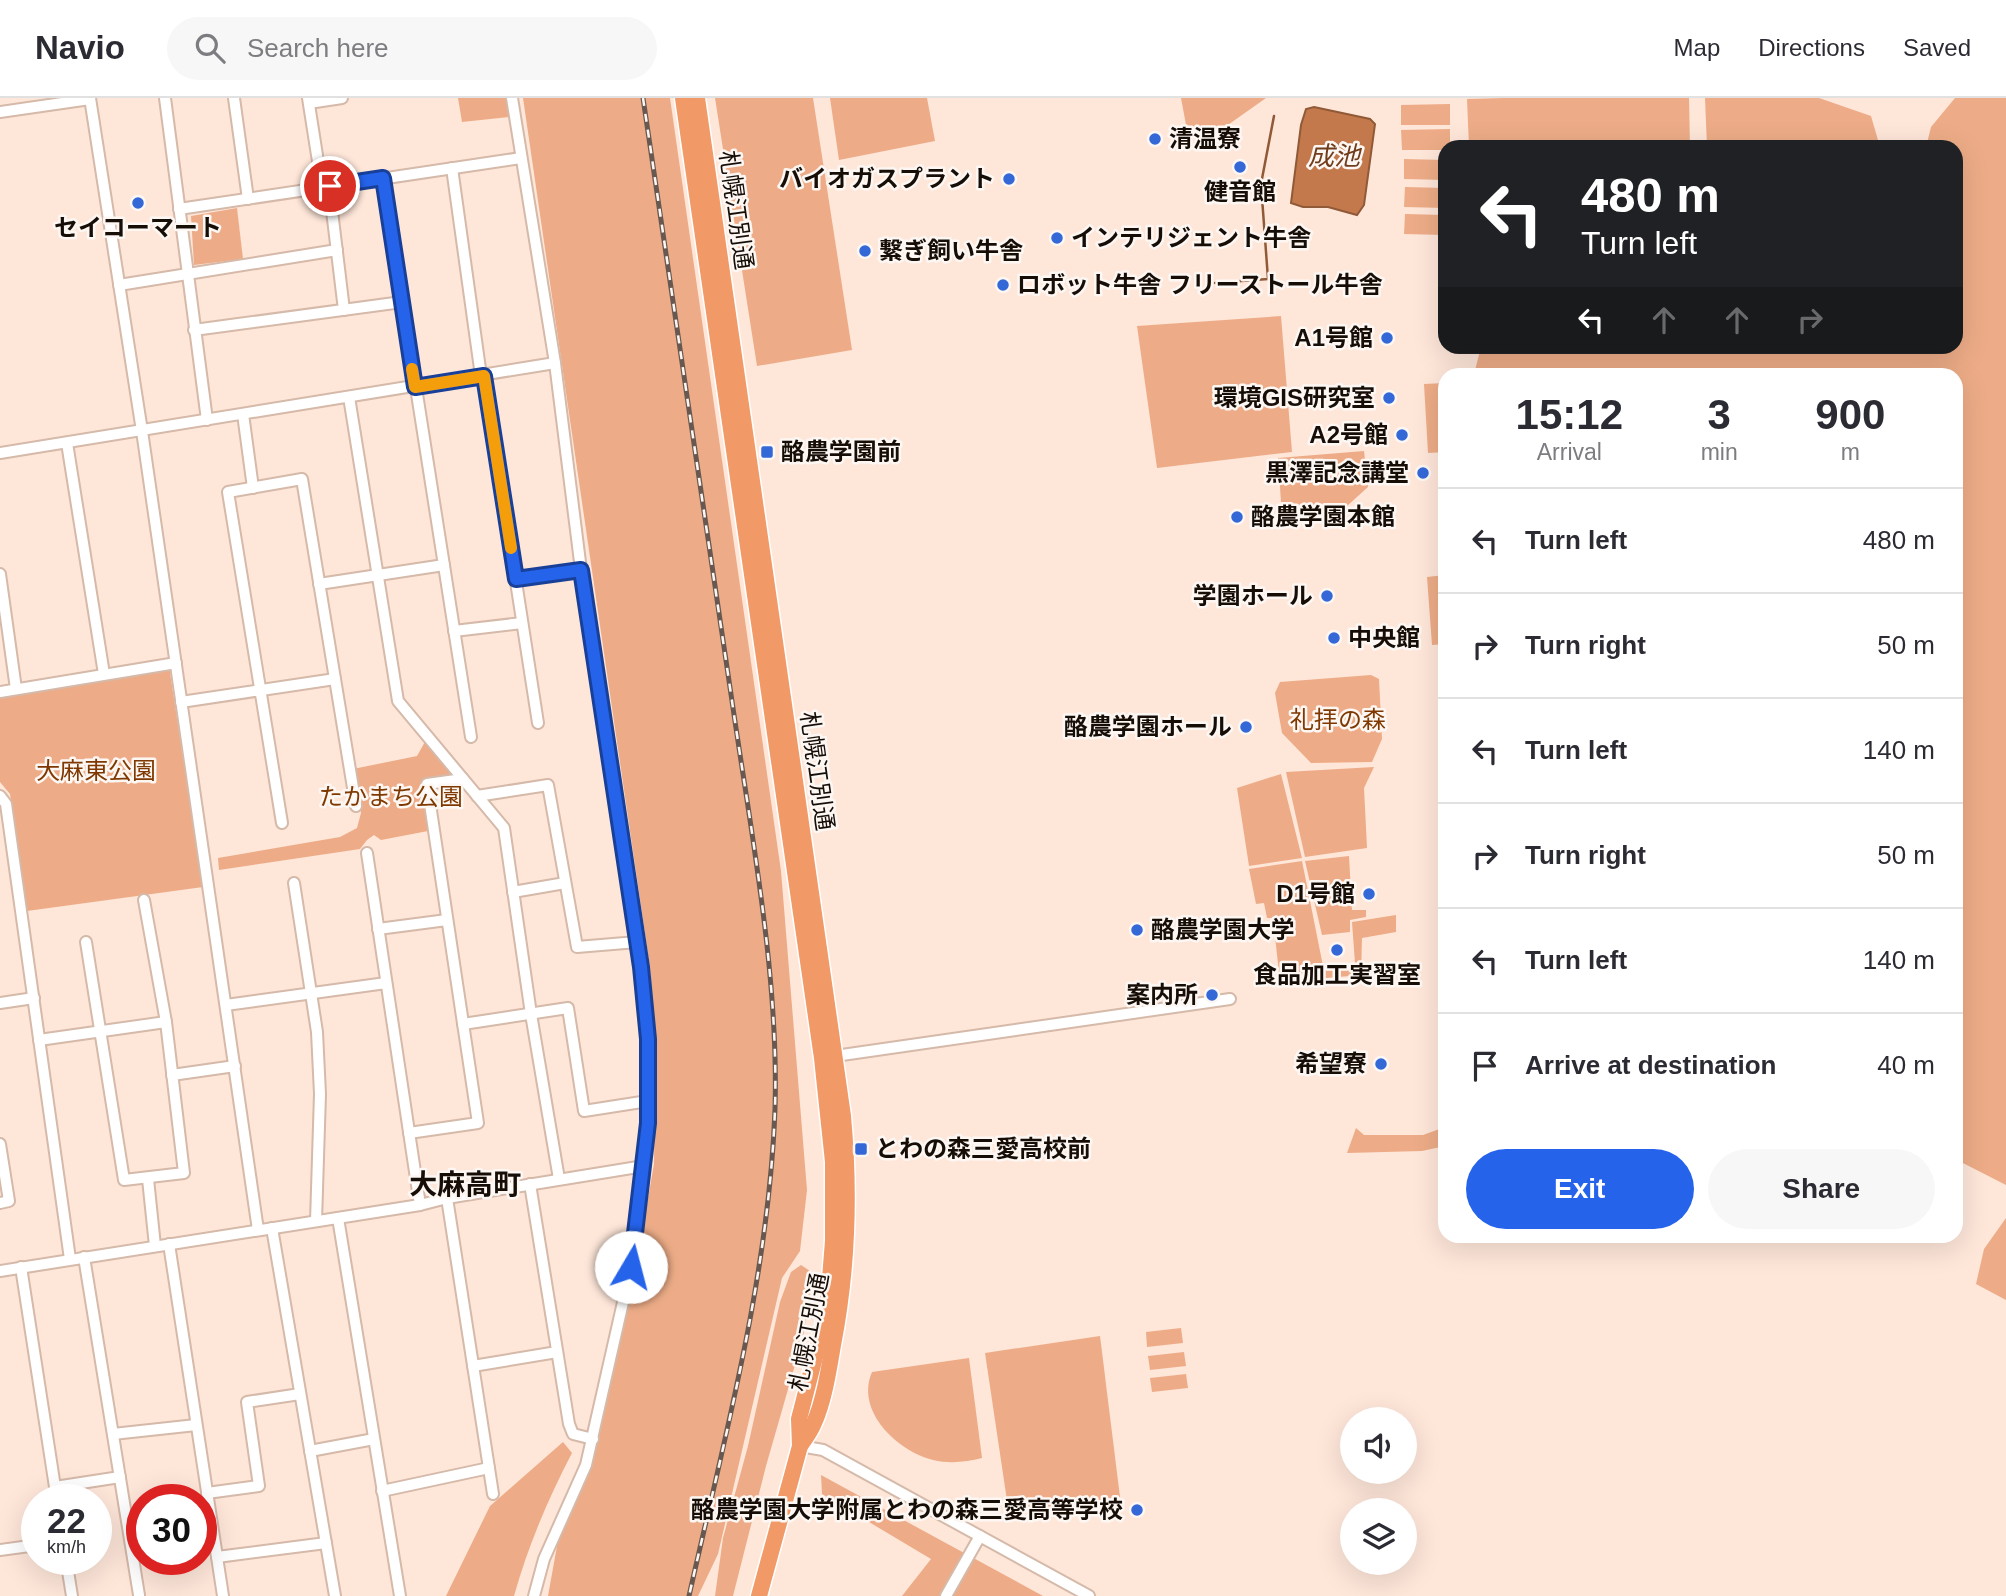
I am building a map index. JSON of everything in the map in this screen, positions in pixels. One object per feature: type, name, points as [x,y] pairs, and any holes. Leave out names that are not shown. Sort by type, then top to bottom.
[{"type":"highway","name":"札幌江別通","points":[[683,98],[828,1057]]},
{"type":"highway","name":"札幌江別通","points":[[696,98],[828,1057],[833,1162],[833,1241],[829,1291],[823,1326],[799,1419],[800,1446],[759,1596]]},
{"type":"street","points":[[0,112],[90,98],[142,431],[258,1230]]},
{"type":"street","points":[[165,98],[207,420]]},
{"type":"street","points":[[234,98],[248,199]]},
{"type":"street","points":[[342,98],[309,100],[337,250],[344,310]]},
{"type":"street","points":[[512,98],[555,363],[581,570],[637,942],[648,1039],[644,1166],[631,1267],[586,1465],[544,1559],[534,1596]]},
{"type":"street","points":[[179,209],[521,158]]},
{"type":"street","points":[[452,168],[482,376],[538,723]]},
{"type":"street","points":[[383,178],[471,737]]},
{"type":"street","points":[[119,285],[337,250]]},
{"type":"street","points":[[194,330],[402,302]]},
{"type":"street","points":[[0,453],[555,363]]},
{"type":"street","points":[[349,397],[398,702],[504,828],[531,1014],[559,1179]]},
{"type":"street","points":[[243,414],[253,488]]},
{"type":"street","points":[[67,443],[104,674]]},
{"type":"street","points":[[282,823],[258,691],[228,492],[302,480],[356,806]]},
{"type":"street","points":[[319,584],[444,565]]},
{"type":"street","points":[[516,579],[581,570]]},
{"type":"street","points":[[0,574],[16,689]]},
{"type":"street","points":[[454,631],[522,623]]},
{"type":"street","points":[[0,692],[176,663]]},
{"type":"street","points":[[181,702],[335,679]]},
{"type":"street","points":[[409,1133],[478,1123],[427,784],[463,779]]},
{"type":"street","points":[[477,796],[548,785],[577,947],[637,942]]},
{"type":"street","points":[[0,796],[6,804],[70,1259]]},
{"type":"street","points":[[367,853],[420,1205]]},
{"type":"street","points":[[294,883],[317,1032],[320,1094],[316,1221]]},
{"type":"street","points":[[513,892],[565,883]]},
{"type":"street","points":[[86,942],[124,1181],[184,1173],[166,1022],[144,900]]},
{"type":"street","points":[[378,929],[447,920]]},
{"type":"street","points":[[226,1005],[386,983]]},
{"type":"street","points":[[0,1003],[34,998]]},
{"type":"street","points":[[828,1057],[1230,999]]},
{"type":"street","points":[[463,1024],[568,1009],[584,1111],[648,1101]]},
{"type":"street","points":[[40,1040],[166,1022]]},
{"type":"street","points":[[172,1075],[234,1066]]},
{"type":"street","points":[[0,1144],[9,1201],[0,1203]]},
{"type":"street","points":[[0,1270],[420,1205],[447,1198],[644,1166]]},
{"type":"street","points":[[148,1179],[155,1246]]},
{"type":"street","points":[[530,1184],[571,1432],[593,1439]]},
{"type":"street","points":[[447,1198],[494,1494]]},
{"type":"street","points":[[338,1217],[400,1596]]},
{"type":"street","points":[[272,1228],[335,1596]]},
{"type":"street","points":[[169,1244],[206,1484]]},
{"type":"street","points":[[84,1257],[139,1595]]},
{"type":"street","points":[[21,1267],[55,1484]]},
{"type":"street","points":[[473,1366],[557,1352]]},
{"type":"street","points":[[217,1492],[259,1486],[247,1402],[300,1394]]},
{"type":"street","points":[[113,1434],[197,1425]]},
{"type":"street","points":[[310,1451],[374,1439]]},
{"type":"street","points":[[800,1446],[823,1450],[1089,1596]]},
{"type":"street","points":[[382,1491],[489,1468]]},
{"type":"street","points":[[77,1484],[120,1478]]},
{"type":"street","points":[[946,1596],[979,1536]]},
{"type":"street","points":[[223,1596],[217,1557],[326,1543]]},
{"type":"street","points":[[0,1550],[21,1547]]},
{"type":"street","points":[[69,1575],[72,1596]]},
{"type":"green space","points":[[458,98],[506,98],[509,117],[462,122]]},
{"type":"green space","points":[[523,98],[670,98],[781,871],[807,1190],[800,1251],[782,1278],[718,1554],[698,1596],[548,1596],[559,1535],[591,1436],[638,1255],[654,1164],[655,1069],[650,968]]},
{"type":"green space","points":[[715,98],[813,98],[852,350],[757,366]]},
{"type":"green space","points":[[830,98],[927,98],[935,141],[839,160]]},
{"type":"green space","points":[[1181,98],[1266,98],[1225,127],[1187,130]]},
{"type":"green space","points":[[1689,98],[1690,140],[1469,140],[1467,99]]},
{"type":"green space","points":[[1705,98],[1819,98],[1871,116],[1878,140],[1707,140]]},
{"type":"green space","points":[[1955,98],[2006,98],[2006,1185],[1963,1163],[1963,368],[1476,368],[1479,354],[1963,354],[1963,140],[1928,140],[1931,127]]},
{"type":"green space","points":[[1450,104],[1450,125],[1401,125],[1401,105]]},
{"type":"green space","points":[[1450,129],[1450,140],[1438,140],[1438,150],[1402,150],[1401,130]]},
{"type":"green space","points":[[1404,159],[1438,160],[1438,180],[1404,179]]},
{"type":"green space","points":[[1405,187],[1438,188],[1438,208],[1404,207]]},
{"type":"green space","points":[[237,208],[243,259],[194,265],[191,216]]},
{"type":"green space","points":[[1405,214],[1438,215],[1438,235],[1404,234]]},
{"type":"green space","points":[[1281,316],[1292,452],[1157,468],[1137,326]]},
{"type":"green space","points":[[1438,383],[1438,452],[1428,453],[1424,384]]},
{"type":"green space","points":[[1364,451],[1368,487],[1347,506],[1309,506],[1281,502],[1278,458]]},
{"type":"green space","points":[[1438,576],[1438,645],[1432,645],[1427,577]]},
{"type":"green space","name":"大麻東公園","points":[[169,666],[203,887],[27,911],[10,794],[0,782],[0,696]]},
{"type":"green space","name":"礼拝の森","points":[[1371,675],[1379,679],[1382,739],[1372,762],[1311,763],[1282,733],[1275,693],[1280,682]]},
{"type":"green space","name":"たかまち公園","points":[[426,740],[453,773],[451,777],[422,781],[428,831],[381,840],[374,835],[360,849],[219,870],[218,858],[340,837],[357,828],[361,813],[353,769],[417,756]]},
{"type":"green space","points":[[1374,767],[1364,788],[1367,848],[1305,857],[1286,772]]},
{"type":"green space","points":[[1281,774],[1302,858],[1249,866],[1237,788]]},
{"type":"green space","points":[[1349,856],[1352,910],[1366,910],[1366,917],[1350,920],[1350,932],[1322,935],[1305,861]]},
{"type":"green space","points":[[1302,861],[1324,971],[1355,963],[1352,922],[1396,915],[1396,932],[1362,938],[1361,975],[1280,982],[1273,918],[1267,918],[1264,903],[1256,904],[1249,869]]},
{"type":"green space","points":[[1356,1128],[1364,1135],[1423,1135],[1438,1130],[1438,1148],[1422,1151],[1347,1153]]},
{"type":"green space","points":[[2006,1218],[2006,1300],[1976,1284],[1984,1249]]},
{"type":"green space","points":[[801,1265],[813,1273],[803,1337],[733,1596],[715,1596],[723,1538],[748,1446],[780,1302],[791,1272]]},
{"type":"green space","points":[[1181,1328],[1183,1343],[1147,1347],[1146,1332]]},
{"type":"green space","points":[[1100,1336],[1120,1497],[1009,1514],[985,1353]]},
{"type":"green space","points":[[1184,1352],[1186,1366],[1150,1370],[1148,1356]]},
{"type":"green space","points":[[969,1358],[982,1458],[946,1462],[919,1455],[893,1438],[874,1415],[868,1387],[872,1372]]},
{"type":"green space","points":[[1186,1374],[1188,1388],[1152,1392],[1150,1378]]},
{"type":"green space","points":[[563,1442],[572,1453],[539,1523],[514,1596],[446,1596],[490,1506]]},
{"type":"green space","points":[[821,1475],[1043,1596],[902,1596],[931,1559],[822,1494]]},
{"type":"water","name":"成池","points":[[1314,107],[1370,119],[1375,124],[1364,205],[1357,215],[1328,207],[1303,207],[1291,203],[1301,125],[1306,109]]},
{"type":"waterway","points":[[1215,283],[1268,279],[1261,184],[1274,116]]},
{"type":"railway","points":[[643,98],[762,905],[773,1008],[775,1059],[771,1171],[755,1293],[689,1596]]},
{"type":"slow traffic","points":[[412,369],[415,387],[484,376],[511,548]]},
{"type":"place","name":"清温寮","points":[[1155,139]]},
{"type":"place","name":"健音館","points":[[1240,167]]},
{"type":"place","name":"バイオガスプラント","points":[[1009,179]]},
{"type":"place","name":"セイコーマート","points":[[138,203]]},
{"type":"place","name":"インテリジェント牛舎","points":[[1057,238]]},
{"type":"place","name":"繋ぎ飼い牛舎","points":[[865,251]]},
{"type":"place","name":"ロボット牛舎 フリーストール牛舎","points":[[1003,285]]},
{"type":"place","name":"A1号館","points":[[1387,338]]},
{"type":"place","name":"環境GIS研究室","points":[[1389,398]]},
{"type":"place","name":"A2号館","points":[[1402,435]]},
{"type":"place","name":"酪農学園前","points":[[767,452]]},
{"type":"place","name":"黒澤記念講堂","points":[[1423,473]]},
{"type":"place","name":"酪農学園本館","points":[[1237,517]]},
{"type":"place","name":"学園ホール","points":[[1327,596]]},
{"type":"place","name":"中央館","points":[[1334,638]]},
{"type":"place","name":"酪農学園ホール","points":[[1246,727]]},
{"type":"place","name":"D1号館","points":[[1369,894]]},
{"type":"place","name":"酪農学園大学","points":[[1137,930]]},
{"type":"place","name":"食品加工実習室","points":[[1337,950]]},
{"type":"place","name":"案内所","points":[[1212,995]]},
{"type":"place","name":"希望寮","points":[[1381,1064]]},
{"type":"place","name":"とわの森三愛高校前","points":[[861,1149]]},
{"type":"place","name":"酪農学園大学附属とわの森三愛高等学校","points":[[1137,1510]]},
{"type":"district","name":"大麻高町","points":[[465,1184]]},
{"type":"route","points":[[330,186],[383,178],[415,387],[484,376],[516,579],[581,570],[641,967],[648,1039],[648,1123],[631,1267]]}]
